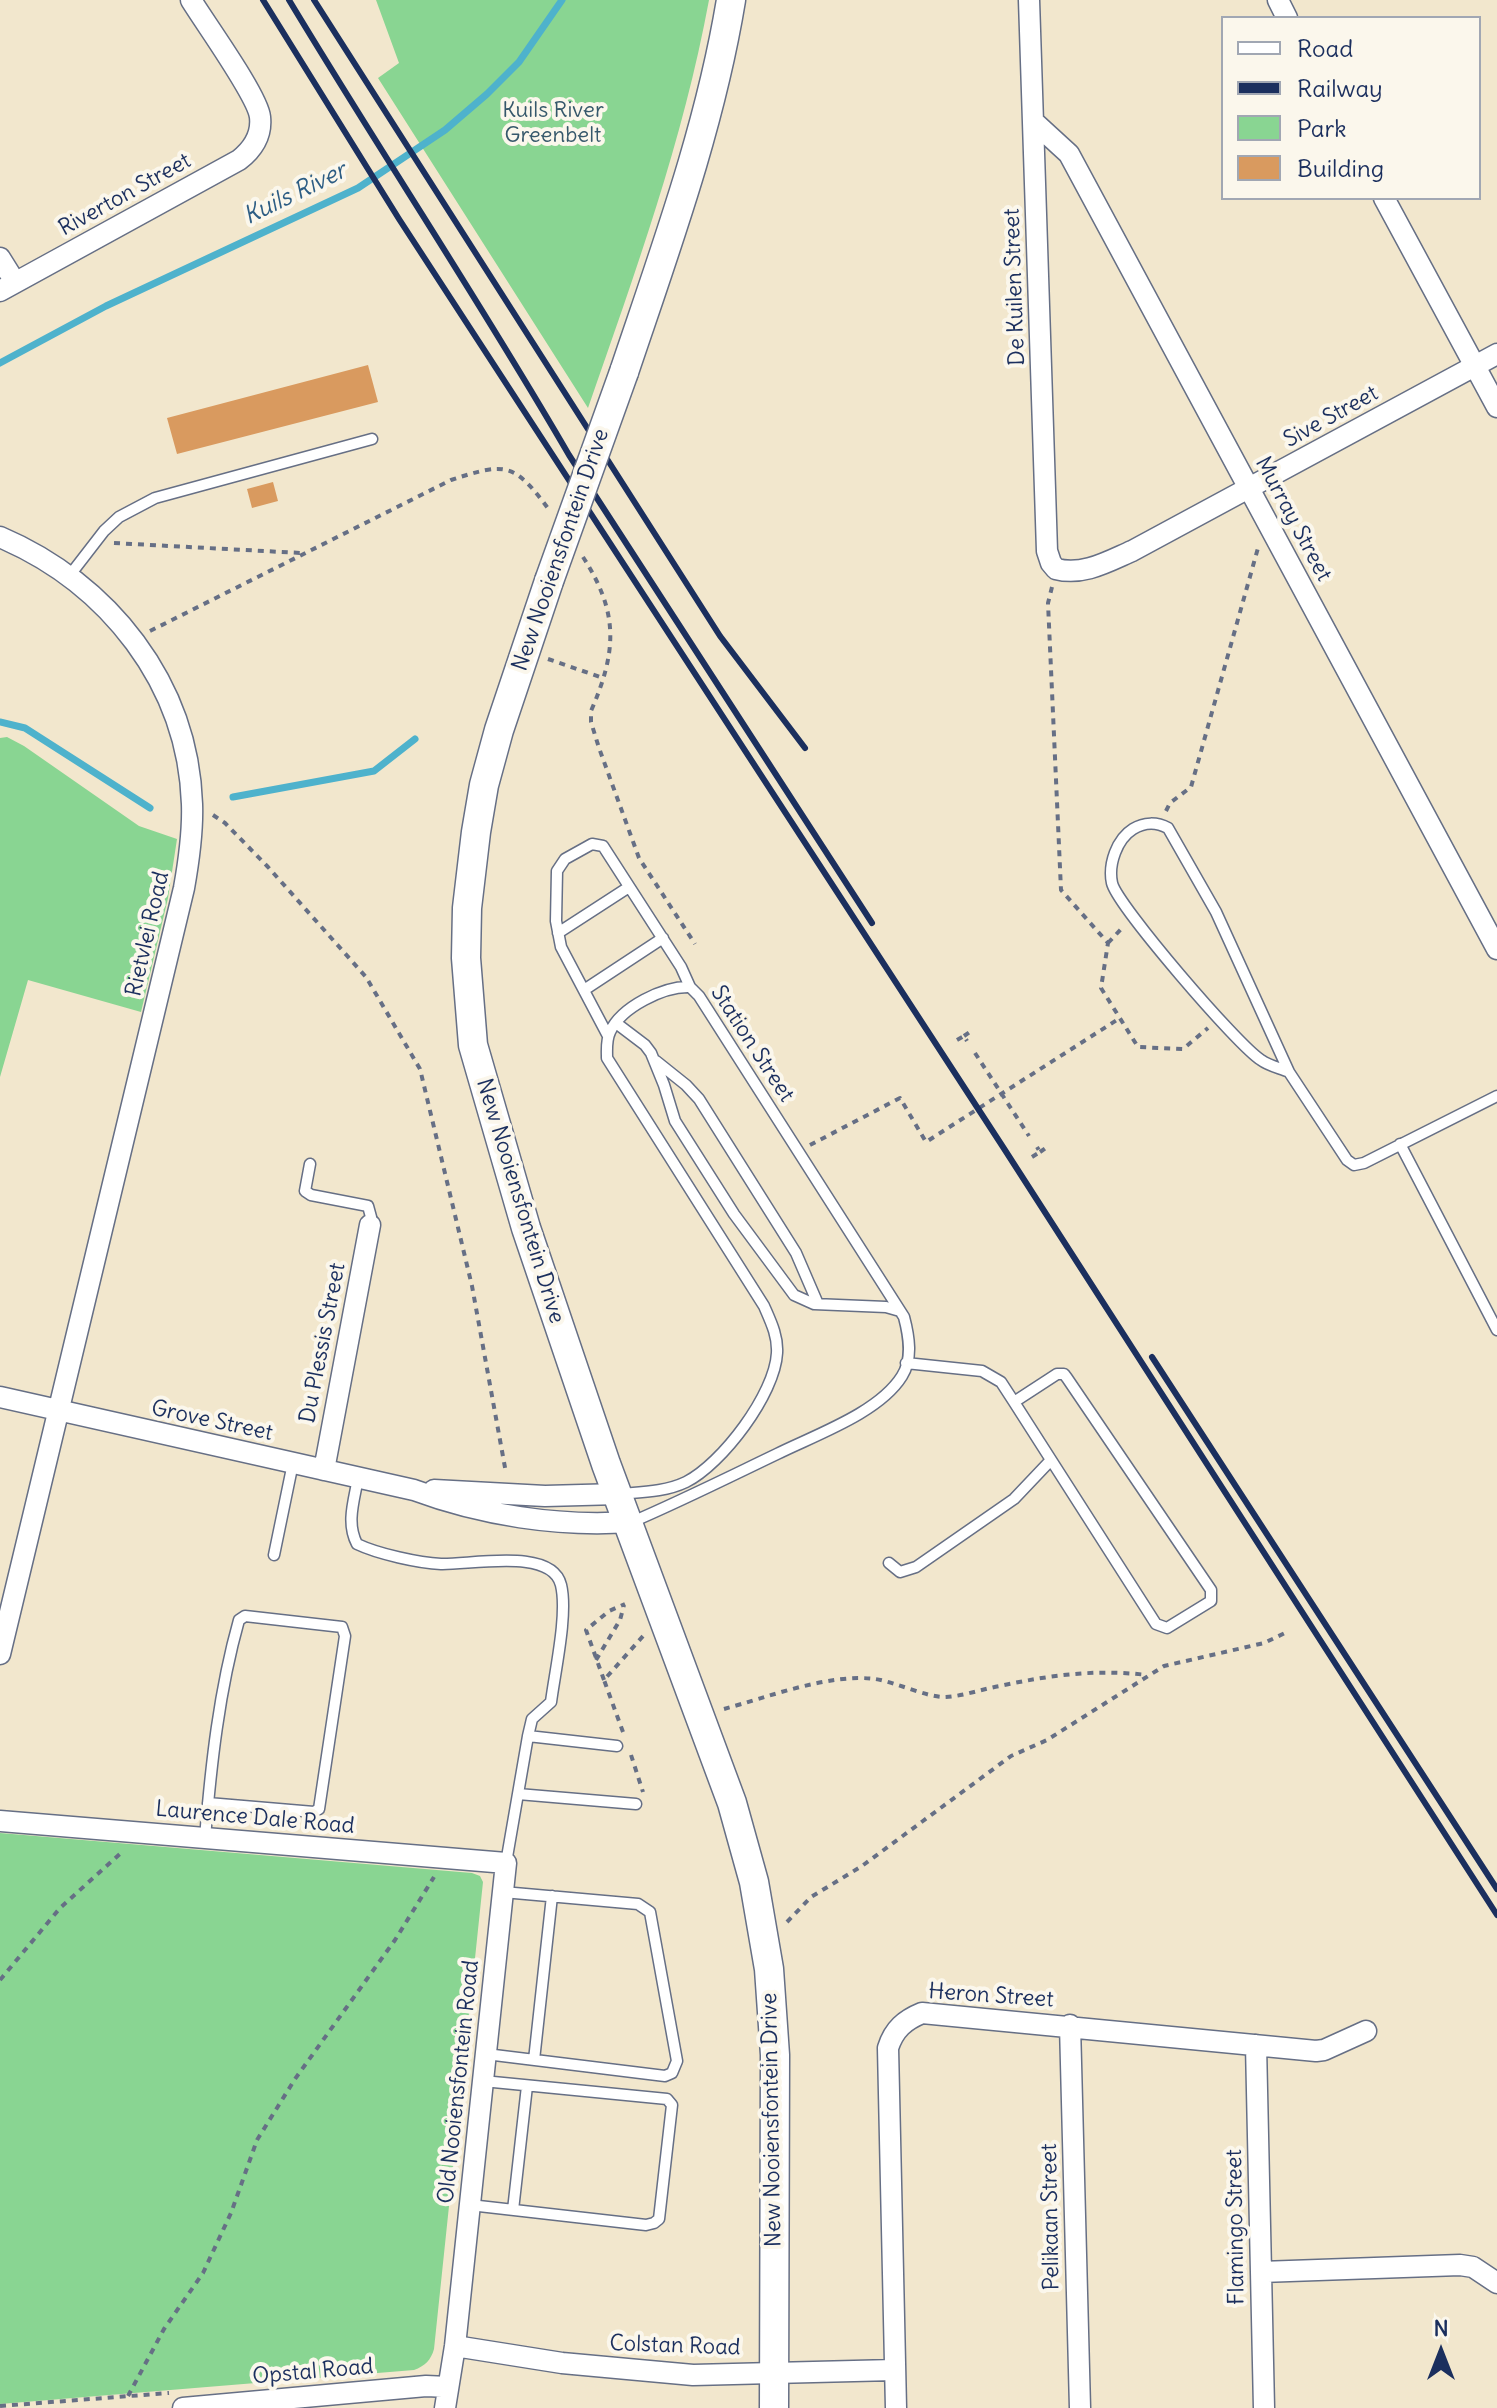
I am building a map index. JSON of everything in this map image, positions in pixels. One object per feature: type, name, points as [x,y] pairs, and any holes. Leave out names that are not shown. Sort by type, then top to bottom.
[{"type":"street","name":"Riverton Street","points":[[8,286],[239,160],[253,146],[260,128],[257,105],[191,0]]},
{"type":"street","name":"New Nooiensfontein Drive","points":[[731,0],[716,79],[696,155],[624,372],[549,581],[499,730],[484,785],[470,868],[467,908],[468,1003],[473,1045],[482,1082],[526,1228],[606,1464],[732,1803],[754,1882],[769,1969],[775,2055],[774,2408]]},
{"type":"street","name":"De Kuilen Street","points":[[1029,0],[1047,551],[1056,569]]},
{"type":"street","name":"Murray Street","points":[[1033,121],[1069,154],[1497,949]]},
{"type":"street","points":[[1385,200],[1497,407]]},
{"type":"street","points":[[0,258],[8,286]]},
{"type":"street","name":"Sive Street","points":[[1056,569],[1078,571],[1097,567],[1250,489],[1497,354]]},
{"type":"street","name":"Rietvlei Road","points":[[0,537],[32,551],[70,575],[124,627],[150,666],[167,698],[179,731],[189,770],[192,826],[184,888],[0,1654]]},
{"type":"street","name":"Du Plessis Street","points":[[324,1470],[370,1225]]},
{"type":"street","name":"Grove Street","points":[[0,1397],[414,1490],[460,1506],[594,1525],[630,1522]]},
{"type":"street","name":"Grove Street","points":[[414,1490],[545,1496],[619,1494]]},
{"type":"street","name":"Laurence Dale Road","points":[[0,1821],[506,1863]]},
{"type":"street","name":"Old Nooiensfontein Road","points":[[447,2398],[506,1863]]},
{"type":"street","name":"Heron Street","points":[[896,2408],[888,2048],[899,2026],[922,2013],[1324,2050],[1366,2031]]},
{"type":"street","name":"Pelikaan Street","points":[[1070,2025],[1080,2408]]},
{"type":"street","name":"Flamingo Street","points":[[1256,2045],[1264,2408]]},
{"type":"street","points":[[1261,2272],[1460,2265],[1473,2267],[1497,2283]]},
{"type":"street","name":"Colstan Road","points":[[455,2346],[616,2369],[693,2375],[894,2370]]},
{"type":"street","name":"Opstal Road","points":[[178,2400],[426,2386],[447,2398]]},
{"type":"lane","points":[[70,575],[119,517],[155,498],[372,439]]},
{"type":"lane","points":[[1289,1072],[1260,1060],[1230,1030],[1116,894],[1112,866],[1120,841],[1131,830],[1153,823],[1168,828],[1216,912],[1289,1072],[1347,1160],[1354,1165],[1364,1163],[1497,1096]]},
{"type":"lane","points":[[619,1494],[671,1488],[696,1477],[712,1464],[765,1394],[775,1372],[777,1344],[775,1330],[764,1306],[607,1058],[608,1036],[561,947],[558,933],[557,871],[565,859],[592,844],[603,846],[663,938],[690,987]]},
{"type":"lane","points":[[558,933],[629,887]]},
{"type":"lane","points":[[584,990],[663,938]]},
{"type":"lane","name":"Station Street","points":[[608,1036],[616,1023],[633,1008],[658,992],[668,988],[690,987],[699,996],[901,1312],[909,1336],[906,1363]]},
{"type":"lane","points":[[616,1023],[645,1045],[654,1060],[675,1121],[734,1214],[794,1295],[818,1304],[886,1307],[901,1312]]},
{"type":"lane","points":[[654,1060],[699,1099],[796,1253],[818,1304]]},
{"type":"lane","points":[[1400,1144],[1496,1325]]},
{"type":"lane","points":[[310,1164],[305,1191],[311,1195],[368,1206],[370,1225]]},
{"type":"lane","points":[[630,1522],[870,1406],[892,1388],[903,1374],[906,1363],[982,1371],[1001,1382],[1156,1624],[1167,1628],[1211,1601],[1211,1590],[1064,1374],[1057,1374],[1014,1402]]},
{"type":"lane","points":[[889,1563],[900,1572],[916,1567],[1014,1499],[1051,1460]]},
{"type":"lane","points":[[274,1555],[293,1463]]},
{"type":"lane","points":[[358,1478],[351,1515],[352,1534],[357,1544],[437,1564],[527,1561],[548,1568],[559,1579],[563,1607],[551,1702],[532,1719],[528,1736],[617,1746]]},
{"type":"lane","points":[[205,1838],[212,1755],[239,1620],[245,1616],[342,1627],[345,1636],[319,1809],[314,1812],[208,1803]]},
{"type":"lane","name":"Old Nooiensfontein Road","points":[[506,1863],[528,1736]]},
{"type":"lane","points":[[518,1794],[636,1804]]},
{"type":"lane","points":[[486,2054],[665,2076],[672,2073],[677,2061],[650,1912],[638,1904],[503,1892]]},
{"type":"lane","points":[[534,2060],[552,1896]]},
{"type":"lane","points":[[470,2205],[646,2225],[654,2223],[659,2219],[672,2105],[667,2099],[483,2081]]},
{"type":"lane","points":[[513,2210],[527,2086]]},
{"type":"path","points":[[149,632],[451,480],[489,468],[502,468],[516,474],[535,491],[551,513]]},
{"type":"path","points":[[97,541],[303,553]]},
{"type":"path","points":[[1170,803],[1191,787],[1258,545]]},
{"type":"path","points":[[582,555],[603,590],[611,643],[591,711],[591,722],[639,858],[695,944]]},
{"type":"path","points":[[1048,603],[1061,890],[1108,943],[1101,988],[1138,1047],[1183,1049],[1199,1036]]},
{"type":"path","points":[[542,657],[603,678]]},
{"type":"path","points":[[209,813],[225,823],[268,867],[366,977],[420,1069],[472,1286],[507,1479]]},
{"type":"path","points":[[824,1138],[900,1098],[926,1142],[1120,1018]]},
{"type":"path","points":[[957,1040],[966,1038],[971,1031]]},
{"type":"path","points":[[975,1053],[1029,1136]]},
{"type":"path","points":[[1032,1157],[1038,1149],[1047,1147]]},
{"type":"path","points":[[596,1660],[632,1593]]},
{"type":"path","points":[[625,1604],[609,1611],[586,1630],[644,1791]]},
{"type":"path","points":[[604,1680],[647,1632]]},
{"type":"path","points":[[783,1927],[811,1897],[862,1866],[1011,1756],[1047,1740],[1164,1666],[1264,1643],[1287,1632]]},
{"type":"path","points":[[724,1709],[824,1683],[853,1679],[873,1679],[909,1687],[938,1698],[1064,1673],[1112,1671],[1149,1675]]},
{"type":"path","points":[[0,1980],[60,1908],[141,1833]]},
{"type":"path","points":[[128,2396],[164,2329],[203,2273],[231,2213],[257,2140],[302,2068],[410,1916],[433,1879],[437,1858]]},
{"type":"path","points":[[0,2406],[128,2396],[178,2400]]},
{"type":"green space","name":"Kuils River Greenbelt","points":[[376,0],[709,0],[672,155],[588,408],[378,78],[399,63]]},
{"type":"green space","points":[[7,737],[139,826],[177,839],[168,898],[141,1012],[28,980],[0,1077],[0,738]]},
{"type":"green space","points":[[0,1833],[480,1876],[483,1882],[434,2349],[424,2364],[414,2370],[0,2404]]},
{"type":"building","points":[[368,365],[378,402],[177,454],[167,418]]},
{"type":"building","points":[[273,482],[278,501],[252,508],[247,489]]},
{"type":"waterway","name":"Kuils River","points":[[0,363],[106,306],[358,188],[445,130],[487,94],[519,62],[562,0]]},
{"type":"waterway","points":[[0,722],[25,728],[150,808]]},
{"type":"waterway","points":[[233,797],[374,771],[415,739]]},
{"type":"railway","points":[[263,0],[399,219],[1003,1147],[1497,1915]]},
{"type":"railway","points":[[289,0],[569,455],[872,923]]},
{"type":"railway","points":[[314,0],[720,636],[805,748]]},
{"type":"railway","points":[[1152,1357],[1497,1889]]}]
